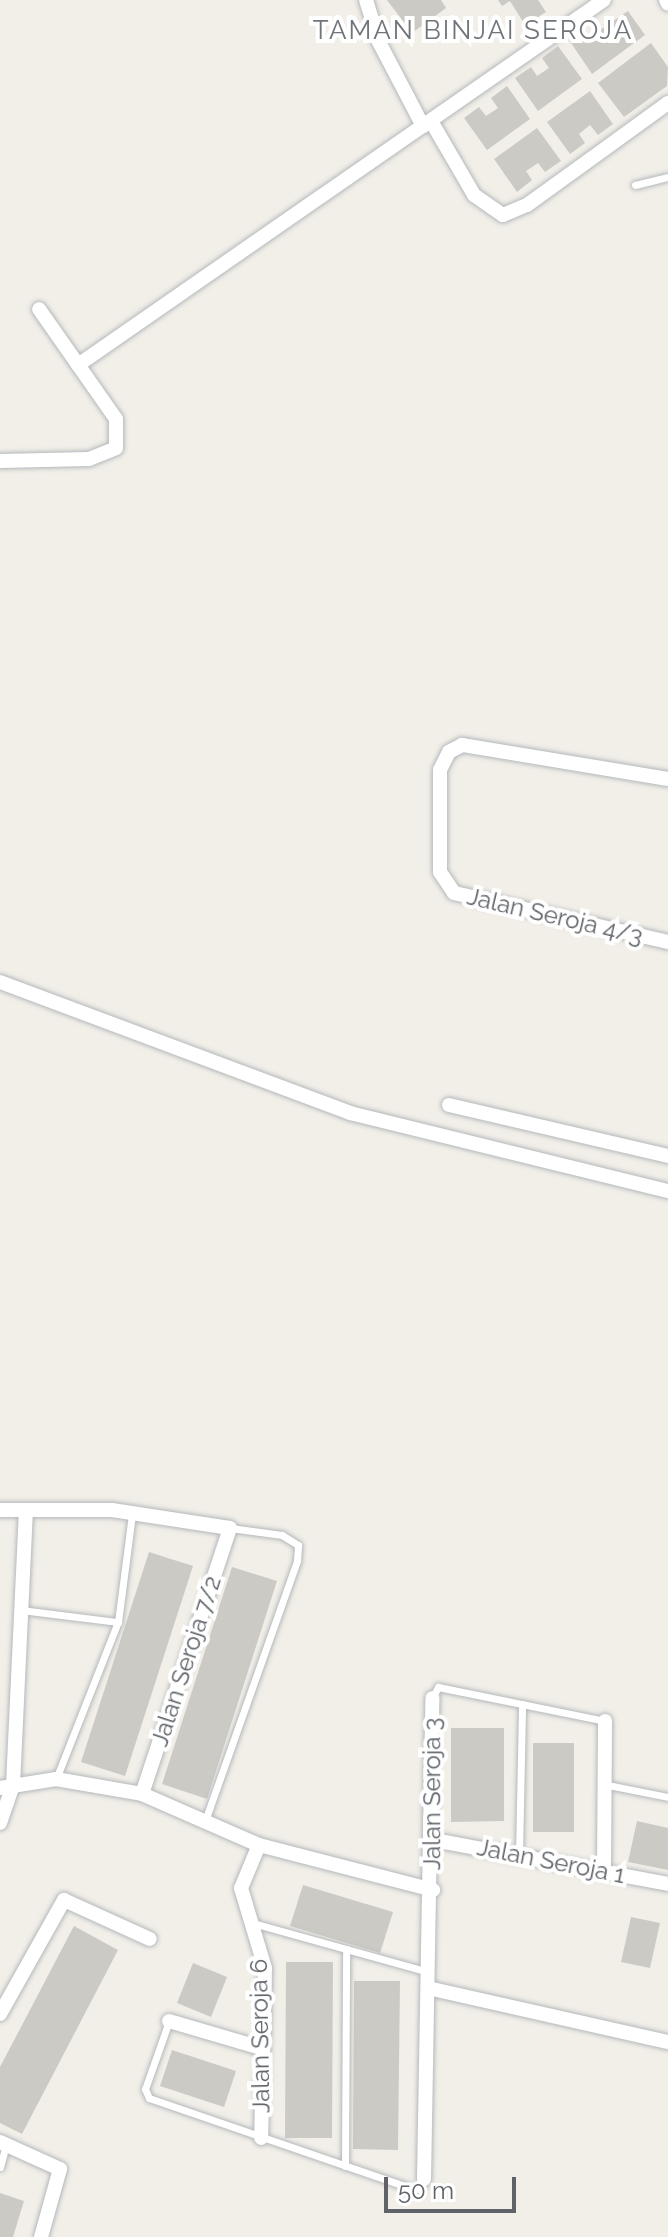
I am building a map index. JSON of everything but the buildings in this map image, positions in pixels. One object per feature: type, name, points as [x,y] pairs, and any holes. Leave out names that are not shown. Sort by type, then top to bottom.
[{"type":"street","points":[[366,0],[379,42],[427,124],[474,195],[503,215],[527,205],[668,103]]},
{"type":"street","points":[[78,365],[604,0]]},
{"type":"street","points":[[0,461],[89,459],[116,448],[116,419],[39,309]]},
{"type":"street","name":"Jalan Seroja 4/3","points":[[668,779],[455,747],[440,770],[440,872],[446,883],[466,898],[668,942]]},
{"type":"street","points":[[0,982],[350,1113],[668,1191]]},
{"type":"street","points":[[449,1105],[668,1156]]},
{"type":"street","points":[[0,1510],[132,1512],[230,1528]]},
{"type":"street","points":[[0,1823],[21,1610],[26,1510]]},
{"type":"street","name":"Jalan Seroja 7/2","points":[[142,1794],[230,1528]]},
{"type":"street","name":"Jalan Seroja 3","points":[[424,2179],[434,1840],[432,1698]]},
{"type":"street","points":[[604,1870],[608,1785],[605,1721]]},
{"type":"street","points":[[6,1786],[56,1779],[142,1794],[206,1818],[259,1845],[433,1890]]},
{"type":"street","name":"Jalan Seroja 1","points":[[434,1840],[519,1853],[668,1884]]},
{"type":"street","name":"Jalan Seroja 6","points":[[259,1845],[241,1888],[265,1968],[261,2138]]},
{"type":"street","points":[[0,2014],[64,1900],[150,1939]]},
{"type":"street","points":[[428,1988],[668,2042]]},
{"type":"street","points":[[169,2021],[261,2048]]},
{"type":"street","points":[[3,2144],[60,2169],[41,2237]]},
{"type":"lane","points":[[635,185],[668,177]]},
{"type":"lane","points":[[56,1779],[118,1622],[132,1512]]},
{"type":"lane","points":[[206,1818],[297,1561],[298,1545],[282,1535],[230,1528]]},
{"type":"lane","points":[[21,1610],[118,1622]]},
{"type":"lane","points":[[432,1698],[438,1687],[605,1721]]},
{"type":"lane","points":[[519,1853],[522,1704]]},
{"type":"lane","points":[[608,1785],[668,1797]]},
{"type":"lane","points":[[251,1922],[429,1972]]},
{"type":"lane","points":[[345,2166],[346,1949]]},
{"type":"lane","points":[[169,2021],[145,2089],[149,2098],[411,2188],[420,2189],[424,2179]]},
{"type":"lane","points":[[0,2167],[3,2144]]},
{"type":"district","name":"TAMAN BINJAI SEROJA","points":[[473,31]]}]
